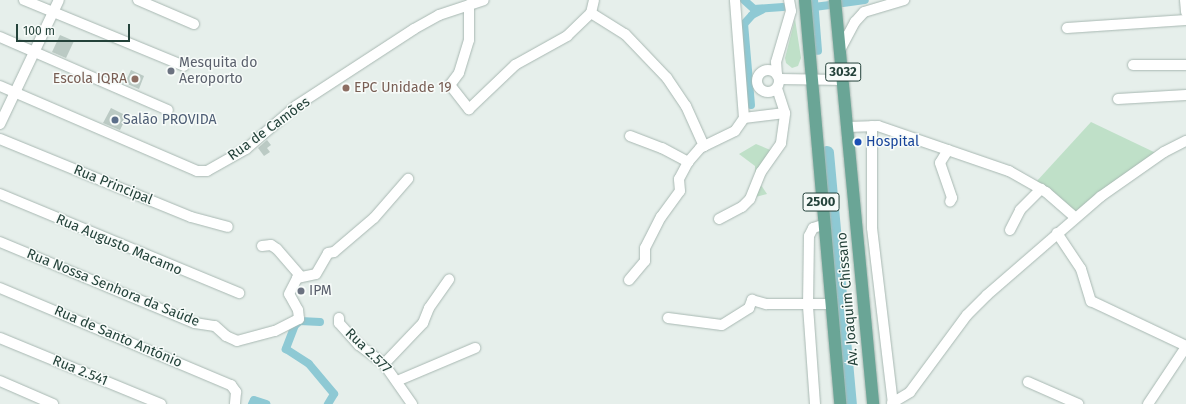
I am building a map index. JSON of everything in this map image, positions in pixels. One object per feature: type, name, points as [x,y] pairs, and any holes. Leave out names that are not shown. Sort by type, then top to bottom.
[{"type":"main road","name":"Av. Joaquim Chissano","points":[[805,0],[813,80],[823,225],[840,404]]},
{"type":"main road","name":"Av. Joaquim Chissano","points":[[835,0],[844,80],[873,404]]},
{"type":"street","points":[[24,0],[184,66]]},
{"type":"street","points":[[0,124],[59,0]]},
{"type":"street","points":[[138,0],[194,24]]},
{"type":"street","name":"Rua de Camões","points":[[0,86],[197,171],[207,171],[246,149],[296,106],[414,29],[439,15],[484,0]]},
{"type":"street","points":[[469,5],[469,40],[459,73],[450,85],[469,109],[515,65],[561,41],[591,13],[594,0]]},
{"type":"street","points":[[629,280],[645,261],[645,248],[680,191],[679,179],[688,162],[704,146],[735,131],[744,118],[735,0]]},
{"type":"street","points":[[719,220],[742,207],[750,199],[761,172],[781,143],[785,113],[778,81],[776,62],[791,11],[789,0]]},
{"type":"street","points":[[840,50],[855,22],[864,12],[904,0]]},
{"type":"street","points":[[1185,0],[1186,12]]},
{"type":"street","points":[[591,13],[625,34],[667,78],[686,106],[704,146]]},
{"type":"street","points":[[1067,28],[1186,20]]},
{"type":"street","points":[[0,37],[168,110]]},
{"type":"street","points":[[1133,65],[1186,65]]},
{"type":"street","points":[[778,81],[844,80]]},
{"type":"street","points":[[1118,99],[1186,95]]},
{"type":"street","points":[[744,118],[785,113]]},
{"type":"street","points":[[848,126],[872,126],[1009,170],[1041,189],[1075,217]]},
{"type":"street","points":[[872,126],[872,228],[892,403],[910,392],[975,306],[1075,217],[1138,169],[1186,141]]},
{"type":"street","points":[[630,136],[662,148],[688,162]]},
{"type":"street","name":"Rua Principal","points":[[0,139],[191,217],[228,227]]},
{"type":"street","points":[[948,150],[940,163],[952,198],[950,202]]},
{"type":"street","points":[[262,246],[271,245],[300,275],[308,277],[316,274],[328,253],[334,252],[374,218],[408,180]]},
{"type":"street","points":[[1010,230],[1020,210],[1041,189]]},
{"type":"street","name":"Rua Augusto Macamo","points":[[0,194],[239,293]]},
{"type":"street","points":[[816,404],[808,306],[809,236],[813,228],[823,225]]},
{"type":"street","points":[[1057,233],[1081,269],[1091,301],[1186,347],[1148,404]]},
{"type":"street","name":"Rua Nossa Senhora da Saúde","points":[[0,242],[195,323],[215,326],[233,340],[262,335],[291,324],[300,315],[289,294],[300,275]]},
{"type":"street","points":[[384,364],[423,323],[429,308],[450,279]]},
{"type":"street","name":"Rua de Santo António","points":[[0,288],[235,388],[235,404]]},
{"type":"street","points":[[668,318],[722,325],[749,308],[752,300],[766,304],[808,306],[831,304]]},
{"type":"street","name":"Rua 2.577","points":[[339,318],[339,323],[359,345],[384,364],[412,404]]},
{"type":"street","name":"Rua 2.541","points":[[0,338],[161,404]]},
{"type":"street","points":[[397,381],[475,348]]},
{"type":"street","points":[[0,381],[54,404]]},
{"type":"street","points":[[1028,382],[1078,404]]},
{"type":"green space","points":[[795,19],[801,58],[798,66],[792,68],[786,63],[785,58]]},
{"type":"green space","points":[[1091,122],[1156,153],[1069,216],[1036,182]]},
{"type":"green space","points":[[756,144],[775,152],[759,182],[767,194],[748,199],[755,181],[755,166],[739,154]]},
{"type":"building","points":[[60,35],[74,41],[66,58],[52,52]]},
{"type":"building","name":"Escola IQRA","points":[[131,70],[144,76],[139,89],[125,83]]},
{"type":"building","name":"Salão PROVIDA","points":[[111,108],[127,116],[120,130],[103,123]]},
{"type":"building","points":[[267,140],[271,145],[267,148],[270,152],[264,156],[258,148]]},
{"type":"waterway","points":[[744,0],[754,9],[783,7]]},
{"type":"waterway","points":[[814,0],[818,51]]},
{"type":"waterway","points":[[843,3],[865,0]]},
{"type":"waterway","points":[[814,7],[830,5]]},
{"type":"waterway","points":[[751,105],[744,24],[752,15],[762,10]]},
{"type":"waterway","points":[[827,153],[850,404]]},
{"type":"waterway","points":[[320,322],[300,321],[295,325],[286,349],[309,364],[334,394],[328,404]]},
{"type":"waterway","points":[[252,404],[254,400],[266,404]]},
{"type":"place","name":"Mesquita do Aeroporto","points":[[171,71]]},
{"type":"place","name":"Escola IQRA","points":[[135,79]]},
{"type":"place","name":"EPC Unidade 19","points":[[346,88]]},
{"type":"place","name":"Salão PROVIDA","points":[[115,120]]},
{"type":"place","name":"Hospital","points":[[858,142]]},
{"type":"place","name":"IPM","points":[[301,291]]}]
